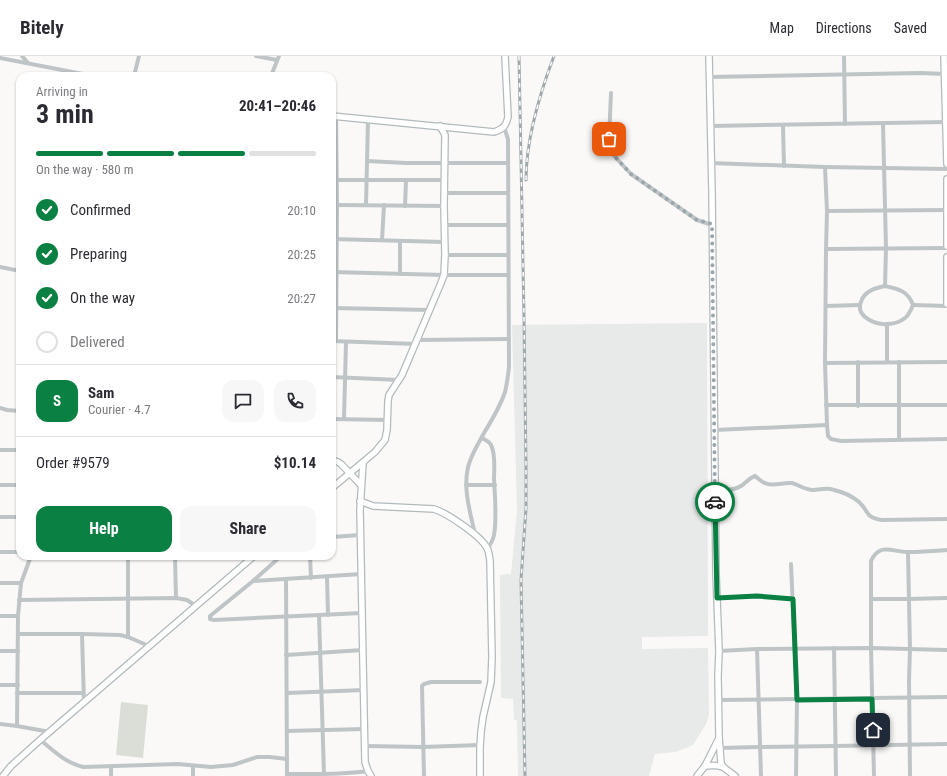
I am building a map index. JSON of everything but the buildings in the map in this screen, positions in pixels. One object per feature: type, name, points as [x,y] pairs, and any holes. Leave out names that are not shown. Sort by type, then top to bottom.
[{"type":"street","points":[[22,56],[28,64]]},
{"type":"street","points":[[135,72],[138,56]]},
{"type":"street","points":[[256,56],[278,58],[273,72]]},
{"type":"street","points":[[336,116],[494,132],[500,130],[507,123],[508,117],[505,56]]},
{"type":"street","points":[[709,56],[720,758],[723,768]]},
{"type":"street","points":[[844,56],[845,124]]},
{"type":"street","points":[[944,56],[946,74],[947,164]]},
{"type":"street","points":[[0,58],[71,72]]},
{"type":"street","points":[[709,77],[920,73],[946,74]]},
{"type":"street","points":[[611,93],[609,139],[611,152],[614,156],[631,174],[697,220],[712,224]]},
{"type":"street","points":[[366,205],[368,119]]},
{"type":"street","points":[[710,126],[783,126],[946,122]]},
{"type":"street","points":[[883,124],[886,248],[885,286]]},
{"type":"street","points":[[336,485],[375,452],[385,440],[389,396],[399,380],[417,342],[444,275],[445,135],[440,126]]},
{"type":"street","points":[[783,126],[784,166]]},
{"type":"street","points":[[445,135],[451,127]]},
{"type":"street","points":[[475,534],[470,515],[466,485],[468,468],[473,453],[497,410],[504,393],[509,367],[508,139],[504,127]]},
{"type":"street","points":[[336,159],[336,216]]},
{"type":"street","points":[[367,161],[445,163],[508,162]]},
{"type":"street","points":[[710,163],[947,169]]},
{"type":"street","points":[[825,167],[827,211],[826,405],[828,436],[835,440],[947,439]]},
{"type":"street","points":[[826,249],[947,247],[947,178]]},
{"type":"street","points":[[337,180],[444,180]]},
{"type":"street","points":[[405,206],[406,181]]},
{"type":"street","points":[[444,193],[508,193]]},
{"type":"street","points":[[337,205],[444,206]]},
{"type":"street","points":[[382,240],[384,205]]},
{"type":"street","points":[[827,211],[947,210]]},
{"type":"street","points":[[444,225],[508,225]]},
{"type":"street","points":[[336,239],[444,242]]},
{"type":"street","points":[[400,241],[400,274]]},
{"type":"street","points":[[445,255],[508,255]]},
{"type":"street","points":[[913,305],[947,305],[947,258]]},
{"type":"street","points":[[0,267],[16,270]]},
{"type":"street","points":[[336,272],[508,275]]},
{"type":"street","points":[[885,286],[904,292],[911,298],[913,305],[911,312],[906,318],[898,322],[887,324],[878,323],[864,316],[860,311],[860,305],[863,297],[867,293],[875,288],[885,286]]},
{"type":"street","points":[[826,306],[860,305]]},
{"type":"street","points":[[336,308],[430,310]]},
{"type":"street","points":[[887,324],[887,362]]},
{"type":"street","points":[[336,341],[417,342],[509,339]]},
{"type":"street","points":[[344,419],[346,342]]},
{"type":"street","points":[[858,362],[858,406]]},
{"type":"street","points":[[899,362],[899,439]]},
{"type":"street","points":[[826,363],[947,362]]},
{"type":"street","points":[[336,377],[399,380]]},
{"type":"street","points":[[826,405],[947,405]]},
{"type":"street","points":[[0,408],[16,411]]},
{"type":"street","points":[[336,419],[388,420]]},
{"type":"street","points":[[715,430],[827,424]]},
{"type":"street","points":[[482,438],[489,442],[493,450],[495,485],[494,533],[493,540],[488,549]]},
{"type":"street","points":[[0,450],[16,450]]},
{"type":"street","points":[[336,461],[361,485]]},
{"type":"street","points":[[286,579],[287,775],[369,774],[365,762],[360,535],[362,463]]},
{"type":"street","points":[[715,491],[740,488],[755,476],[765,484],[793,483],[812,490],[826,488],[833,489],[854,498],[869,515],[875,519],[947,519]]},
{"type":"street","points":[[0,485],[16,485]]},
{"type":"street","points":[[466,485],[495,485]]},
{"type":"street","points":[[360,501],[373,506],[434,509],[441,511],[475,534],[488,549],[490,560],[492,657],[491,682],[483,717],[480,745],[480,776]]},
{"type":"street","points":[[360,510],[373,506]]},
{"type":"street","points":[[0,517],[16,517]]},
{"type":"street","points":[[336,537],[360,535]]},
{"type":"street","points":[[874,776],[870,599],[871,561],[875,554],[883,550],[891,549],[908,553],[947,550]]},
{"type":"street","points":[[0,552],[16,552]]},
{"type":"street","points":[[908,553],[910,776]]},
{"type":"street","points":[[17,726],[19,600],[21,583],[30,560]]},
{"type":"street","points":[[128,560],[128,637]]},
{"type":"street","points":[[174,560],[176,598]]},
{"type":"street","points":[[3,776],[11,766],[40,740],[249,560]]},
{"type":"street","points":[[277,560],[210,616],[210,619],[362,613]]},
{"type":"street","points":[[310,560],[311,578]]},
{"type":"street","points":[[791,564],[797,700],[796,776]]},
{"type":"street","points":[[253,581],[361,574]]},
{"type":"street","points":[[327,577],[328,615]]},
{"type":"street","points":[[0,584],[21,583]]},
{"type":"street","points":[[717,598],[757,596],[793,599]]},
{"type":"street","points":[[19,600],[176,598],[187,600],[196,606]]},
{"type":"street","points":[[870,599],[947,598]]},
{"type":"street","points":[[319,615],[324,774]]},
{"type":"street","points":[[0,616],[18,616]]},
{"type":"street","points":[[18,634],[120,635],[149,646]]},
{"type":"street","points":[[82,634],[84,703]]},
{"type":"street","points":[[719,651],[834,648],[947,650]]},
{"type":"street","points":[[834,648],[836,776]]},
{"type":"street","points":[[757,649],[761,776]]},
{"type":"street","points":[[0,651],[18,650]]},
{"type":"street","points":[[286,655],[363,650]]},
{"type":"street","points":[[424,776],[422,686],[431,682],[480,682]]},
{"type":"street","points":[[0,685],[18,685]]},
{"type":"street","points":[[287,693],[364,690]]},
{"type":"street","points":[[17,693],[83,693]]},
{"type":"street","points":[[719,700],[947,697]]},
{"type":"street","points":[[0,724],[50,732]]},
{"type":"street","points":[[287,731],[365,729]]},
{"type":"street","points":[[697,776],[705,766],[720,737]]},
{"type":"street","points":[[40,740],[63,758],[73,764],[83,767],[178,764],[210,767],[233,765],[257,757],[287,759]]},
{"type":"street","points":[[720,748],[947,744]]},
{"type":"street","points":[[365,746],[423,747],[480,745]]},
{"type":"street","points":[[193,766],[193,776]]},
{"type":"street","points":[[705,766],[718,766],[735,776]]},
{"type":"street","points":[[111,767],[111,776]]},
{"type":"shaded area","points":[[707,323],[708,636],[642,637],[642,649],[708,648],[709,715],[706,724],[693,745],[676,752],[655,754],[649,776],[518,776],[517,720],[514,720],[513,699],[501,698],[500,575],[511,574],[517,510],[512,325]]},
{"type":"shaded area","points":[[121,702],[148,705],[143,758],[116,755]]},
{"type":"railway","points":[[519,56],[526,467],[526,508],[521,580],[525,776]]},
{"type":"railway","points":[[526,180],[528,149],[531,133],[544,85],[554,56]]},
{"type":"way so far","points":[[609,139],[611,152],[631,174],[697,220],[712,224],[715,502]]},
{"type":"route","points":[[715,502],[717,598],[757,596],[793,599],[797,700],[872,699],[873,730]]}]
